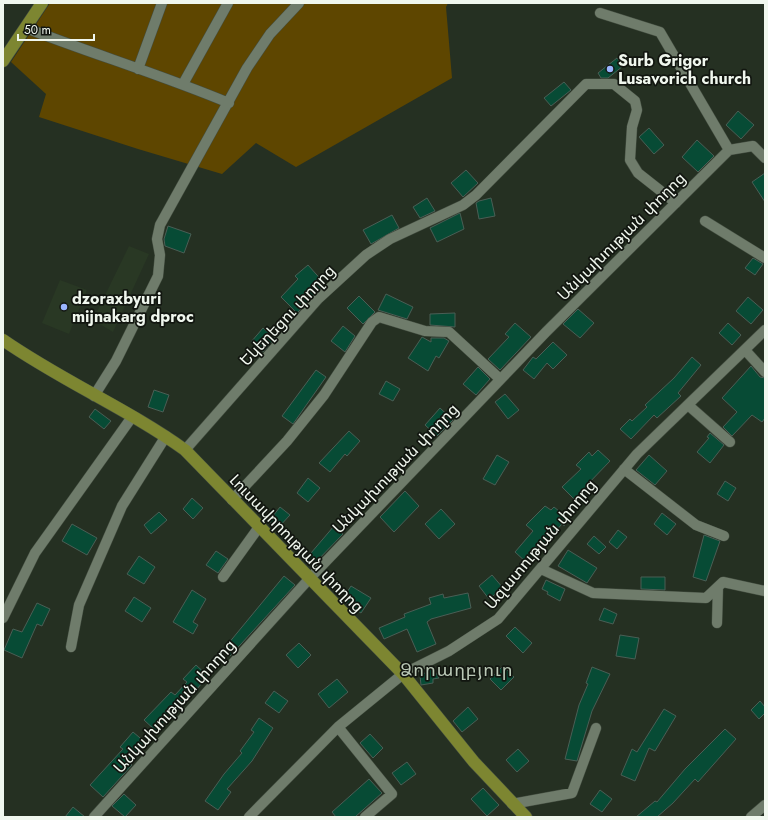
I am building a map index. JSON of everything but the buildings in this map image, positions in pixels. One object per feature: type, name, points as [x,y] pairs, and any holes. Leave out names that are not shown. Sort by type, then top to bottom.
[{"type":"main road","points":[[3,61],[42,3]]},
{"type":"main road","name":"Լուսավորության փողոց","points":[[3,340],[37,364],[166,436],[185,450],[402,674],[474,762],[512,804],[526,817]]},
{"type":"street","points":[[138,69],[162,3]]},
{"type":"street","points":[[183,84],[228,3]]},
{"type":"street","points":[[94,396],[116,361],[158,276],[160,255],[157,239],[160,225],[247,68],[270,34],[299,3]]},
{"type":"street","points":[[600,13],[660,32],[729,150],[753,146],[765,158]]},
{"type":"street","points":[[26,28],[183,84],[228,103]]},
{"type":"street","name":"Եկեղեցու փողոց","points":[[185,450],[318,299],[366,255],[390,239],[463,205],[476,195],[586,84],[614,84],[635,101],[637,110],[632,128],[630,160],[638,173],[676,203]]},
{"type":"street","name":"Անկախության փողոց","points":[[94,817],[309,579],[500,379],[729,150]]},
{"type":"street","points":[[705,221],[765,258]]},
{"type":"street","points":[[232,500],[287,441],[324,395],[372,322],[379,317],[425,331],[449,332],[500,379]]},
{"type":"street","name":"Ազատության փողոց","points":[[248,817],[338,727],[402,674],[449,651],[498,619],[637,454],[765,330]]},
{"type":"street","points":[[745,350],[765,372]]},
{"type":"street","points":[[688,405],[730,442]]},
{"type":"street","points":[[3,618],[35,553],[132,417]]},
{"type":"street","points":[[71,647],[79,605],[122,506],[166,436]]},
{"type":"street","points":[[624,469],[696,525],[724,536]]},
{"type":"street","points":[[223,576],[259,528]]},
{"type":"street","points":[[541,569],[593,593],[706,598],[723,582],[765,591]]},
{"type":"street","points":[[717,623],[718,587]]},
{"type":"street","points":[[338,727],[392,794],[365,817]]},
{"type":"street","points":[[512,804],[572,793],[596,728]]},
{"type":"street","points":[[751,817],[765,805]]},
{"type":"shaded area","points":[[50,3],[448,3],[446,7],[452,78],[296,167],[256,143],[222,174],[39,117],[46,94],[11,62]]},
{"type":"shaded area","points":[[129,246],[149,254],[113,332],[93,320]]},
{"type":"shaded area","name":"dzoraxbyuri mijnakarg dproc","points":[[60,280],[87,290],[69,334],[42,323]]},
{"type":"place","name":"Surb Grigor Lusavorich church","points":[[610,69]]},
{"type":"place","name":"dzoraxbyuri mijnakarg dproc","points":[[64,307]]},
{"type":"district","name":"Ձորաղբյուր","points":[[457,670]]}]
